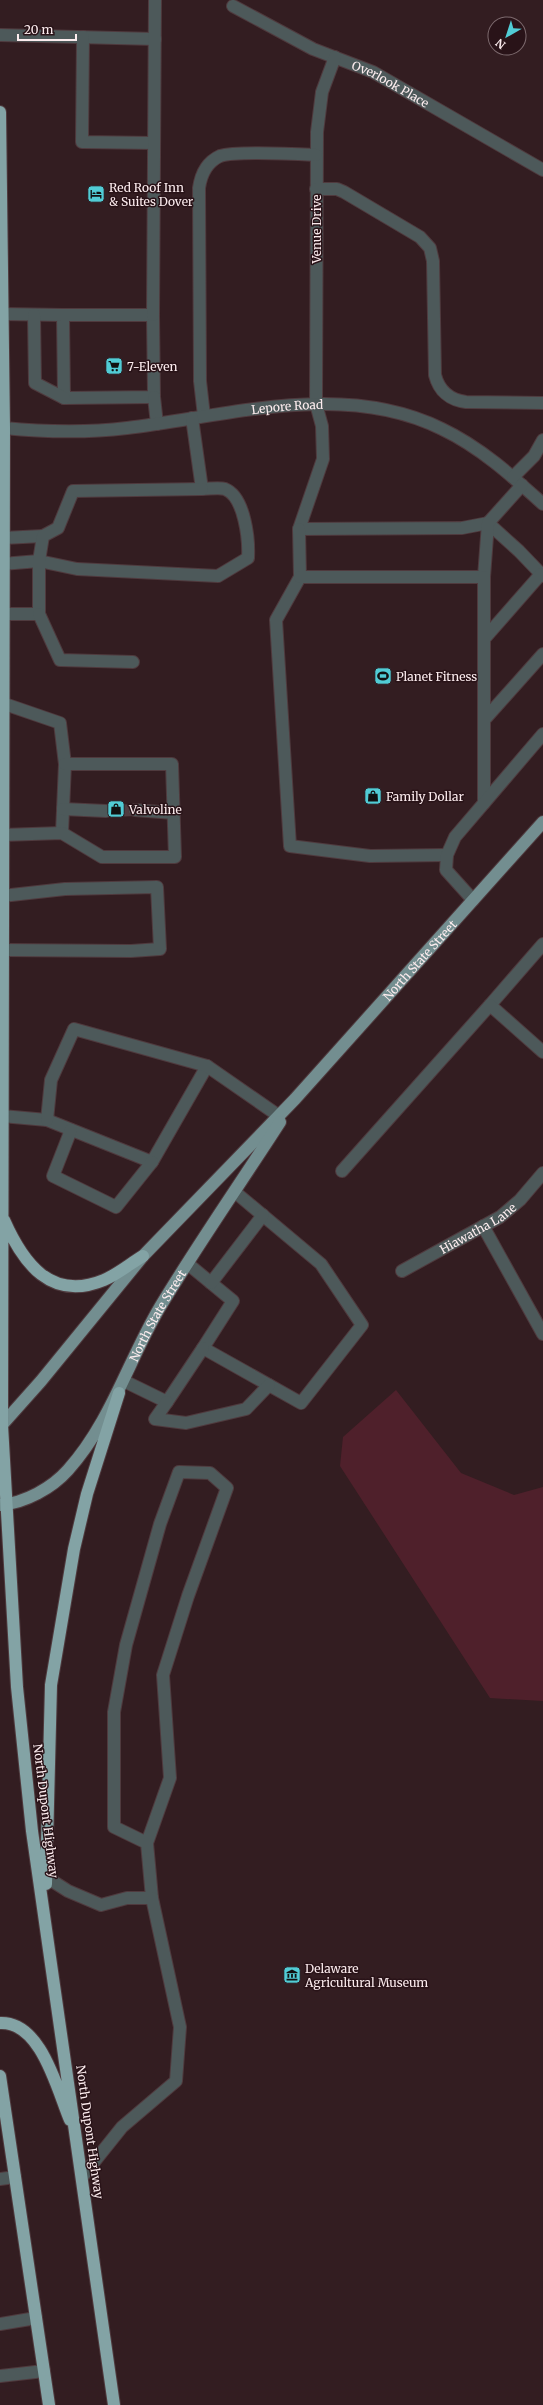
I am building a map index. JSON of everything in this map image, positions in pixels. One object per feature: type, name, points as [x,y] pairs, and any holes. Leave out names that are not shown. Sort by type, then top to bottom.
[{"type":"highway","name":"North Dupont Highway","points":[[0,112],[3,538],[1,1426],[4,1505],[18,1687],[32,1831],[114,2405]]},
{"type":"highway","points":[[1,1216],[16,1248],[28,1264],[43,1276],[62,1284],[83,1286],[104,1280],[143,1256]]},
{"type":"highway","points":[[45,1914],[51,1685],[74,1549],[87,1494],[119,1393]]},
{"type":"highway","points":[[0,2023],[8,2022],[22,2028],[41,2048],[76,2136]]},
{"type":"highway","points":[[0,2077],[49,2405]]},
{"type":"main road","name":"North State Street","points":[[1,1426],[143,1256],[279,1116],[543,822]]},
{"type":"main road","name":"North State Street","points":[[4,1505],[44,1490],[67,1471],[87,1448],[119,1393],[156,1314],[295,1098]]},
{"type":"street","points":[[155,0],[153,315],[154,397],[157,424]]},
{"type":"street","name":"Overlook Place","points":[[233,6],[291,38],[373,72],[543,170]]},
{"type":"street","points":[[0,35],[155,39]]},
{"type":"street","points":[[83,37],[82,142],[154,143]]},
{"type":"street","name":"Venue Drive","points":[[300,577],[299,529],[323,458],[322,426],[316,404],[316,154],[318,112],[328,74],[335,57]]},
{"type":"street","points":[[202,489],[198,417],[200,381],[199,188],[203,172],[208,166],[227,155],[316,154]]},
{"type":"street","points":[[316,189],[332,189],[344,192],[412,231],[430,248],[433,261],[435,375],[437,382],[445,393],[458,401],[466,402],[543,403]]},
{"type":"street","points":[[2,314],[153,315]]},
{"type":"street","points":[[34,315],[35,384],[64,398],[154,397]]},
{"type":"street","points":[[63,315],[64,398]]},
{"type":"street","name":"Lepore Road","points":[[2,427],[66,432],[157,424],[198,417],[316,404],[368,408],[417,418],[464,440],[517,481],[543,504]]},
{"type":"street","points":[[484,803],[484,577],[488,523],[517,481],[540,452],[543,440]]},
{"type":"street","points":[[2,564],[39,561],[77,569],[218,576],[248,558],[249,540],[236,499],[225,489],[73,491],[58,528],[43,536],[3,538]]},
{"type":"street","points":[[299,529],[462,528],[488,523]]},
{"type":"street","points":[[484,639],[542,575],[488,523]]},
{"type":"street","points":[[43,536],[39,561],[39,614],[60,660],[133,662]]},
{"type":"street","points":[[447,855],[370,856],[290,846],[276,620],[300,577],[484,577]]},
{"type":"street","points":[[2,614],[39,614]]},
{"type":"street","points":[[484,720],[543,654]]},
{"type":"street","points":[[2,703],[60,724],[65,764],[62,833]]},
{"type":"street","points":[[473,900],[446,870],[447,855],[455,837],[543,734]]},
{"type":"street","points":[[2,835],[62,833],[102,857],[174,857],[172,764],[65,764]]},
{"type":"street","points":[[63,809],[106,811]]},
{"type":"street","points":[[135,810],[174,812]]},
{"type":"street","points":[[2,896],[64,889],[158,887],[160,949],[131,951],[2,950]]},
{"type":"street","points":[[342,1170],[543,944]]},
{"type":"street","points":[[490,1005],[543,1052]]},
{"type":"street","points":[[47,1120],[51,1080],[74,1029],[207,1066],[279,1116]]},
{"type":"street","points":[[72,1130],[53,1176],[116,1207],[152,1162],[207,1066]]},
{"type":"street","points":[[2,1116],[47,1120],[152,1162]]},
{"type":"street","name":"Hiawatha Lane","points":[[402,1271],[500,1217],[520,1200],[543,1173]]},
{"type":"street","points":[[203,1348],[301,1403],[362,1325],[321,1264],[235,1192]]},
{"type":"street","points":[[211,1283],[263,1215]]},
{"type":"street","points":[[483,1226],[543,1334]]},
{"type":"street","points":[[188,1264],[233,1302],[155,1419],[186,1423],[246,1409],[269,1385]]},
{"type":"street","points":[[124,1381],[167,1402]]},
{"type":"street","points":[[82,2177],[122,2127],[176,2082],[180,2027],[152,1898],[147,1843],[170,1778],[163,1675],[188,1596],[227,1488],[210,1473],[179,1472],[160,1524],[126,1645],[114,1712],[114,1827],[147,1843]]},
{"type":"street","points":[[46,1877],[68,1890],[102,1905],[127,1898],[152,1898]]},
{"type":"street","points":[[0,2179],[15,2177]]},
{"type":"street","points":[[0,2324],[36,2318]]},
{"type":"street","points":[[0,2376],[44,2371]]},
{"type":"shaded area","points":[[396,1390],[461,1473],[514,1495],[543,1487],[543,1701],[490,1698],[340,1466],[343,1437]]},
{"type":"tunnel","points":[[106,811],[135,810]]},
{"type":"place","name":"Red Roof Inn & Suites Dover","points":[[96,194]]},
{"type":"place","name":"7-Eleven","points":[[114,366]]},
{"type":"place","name":"Planet Fitness","points":[[383,676]]},
{"type":"place","name":"Family Dollar","points":[[373,796]]},
{"type":"place","name":"Valvoline","points":[[116,809]]},
{"type":"place","name":"Delaware Agricultural Museum","points":[[292,1975]]}]
